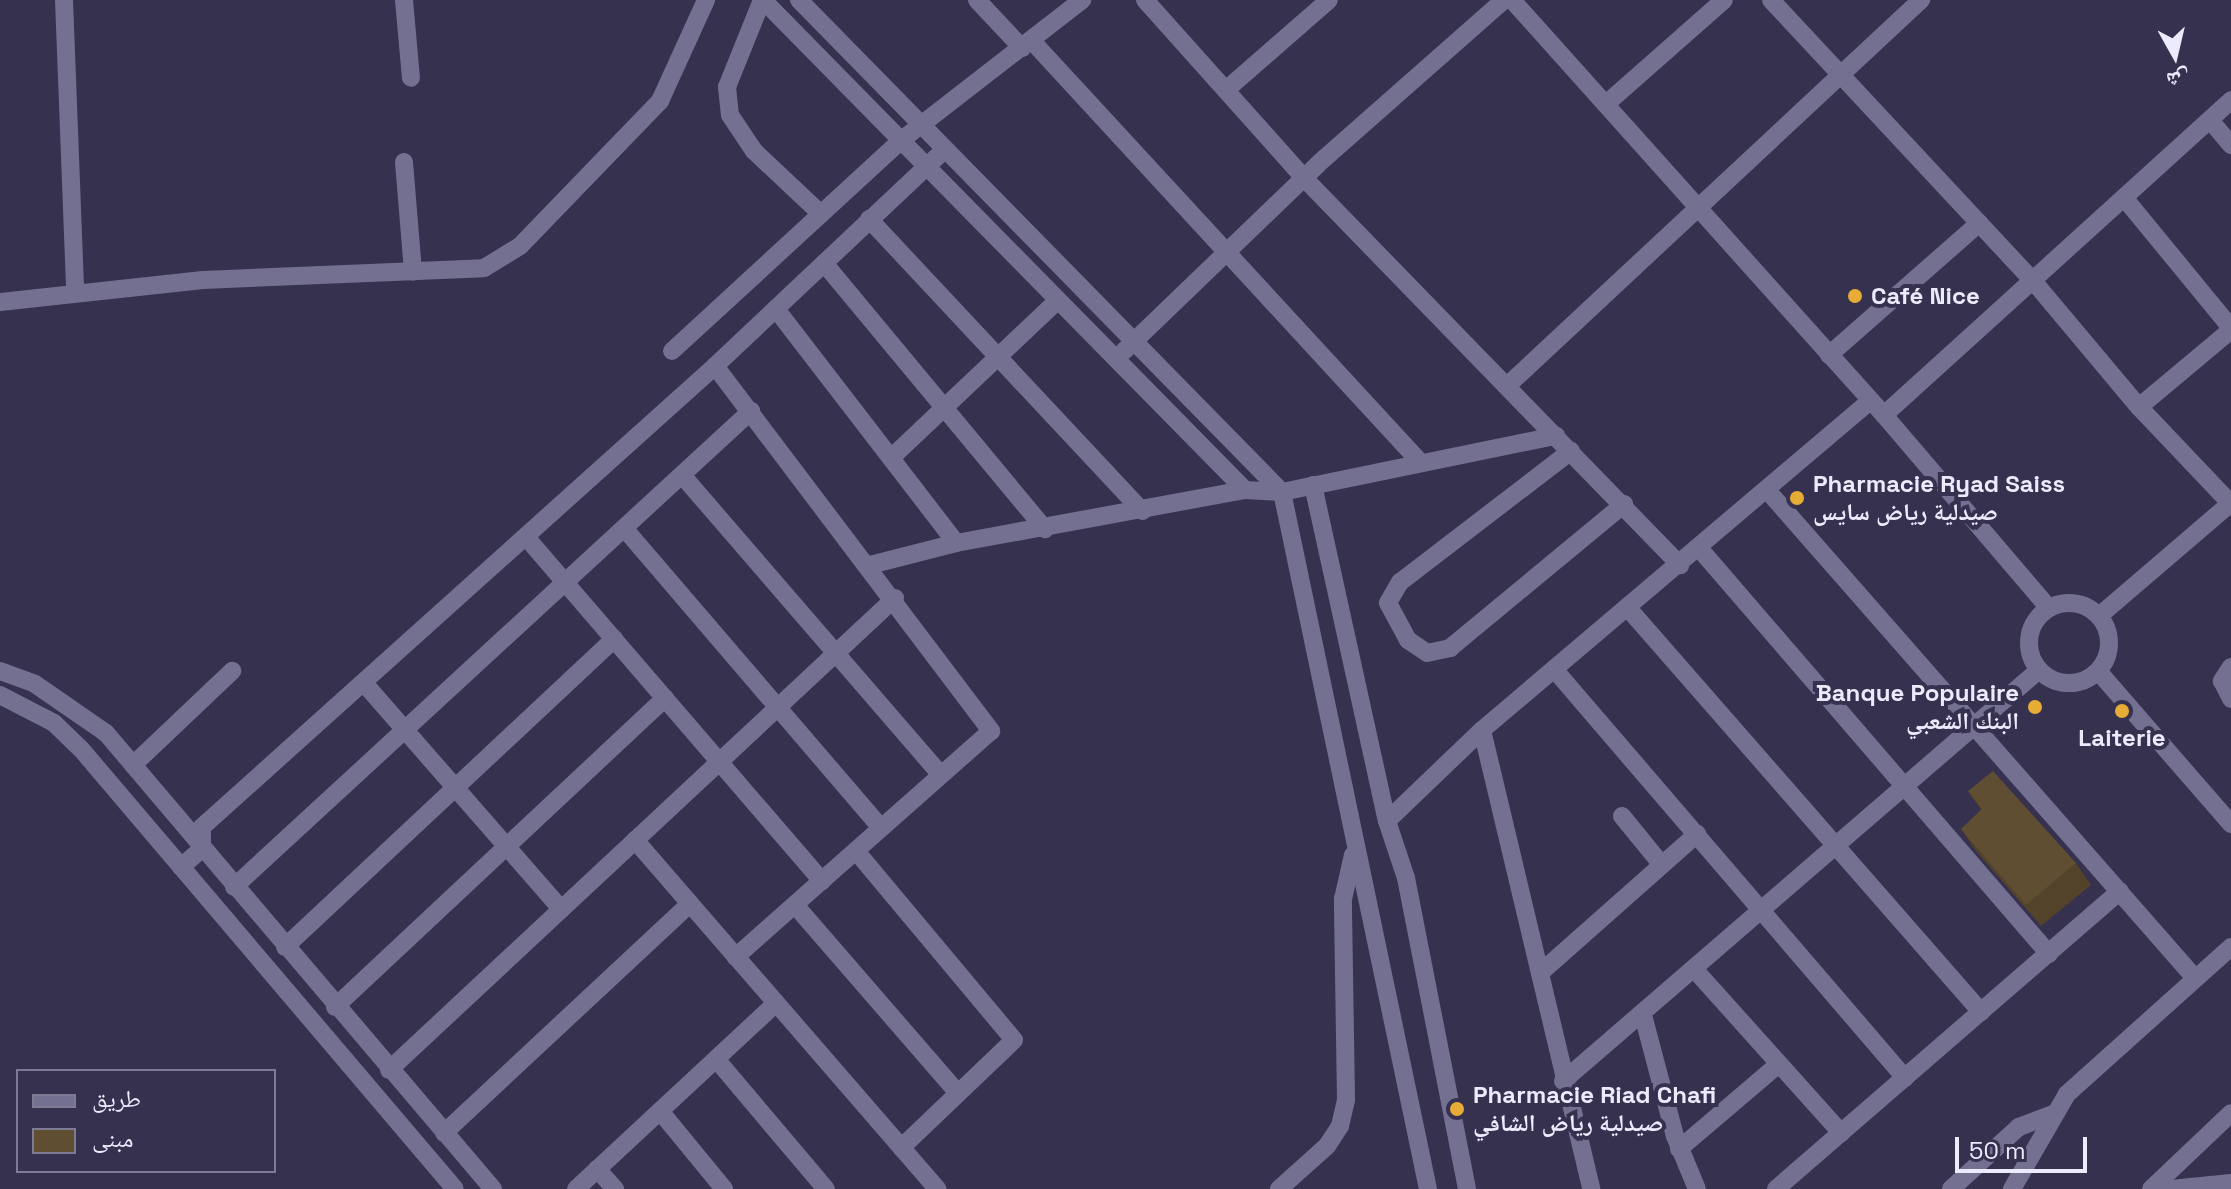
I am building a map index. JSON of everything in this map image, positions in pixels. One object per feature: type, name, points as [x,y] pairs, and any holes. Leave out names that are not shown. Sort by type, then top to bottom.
[{"type":"street","points":[[64,0],[75,293]]},
{"type":"street","points":[[404,0],[411,78]]},
{"type":"street","points":[[0,302],[203,280],[484,268],[520,246],[660,101],[706,0]]},
{"type":"street","points":[[821,214],[754,151],[730,115],[727,87],[763,0],[1056,302],[1245,490]]},
{"type":"street","points":[[799,0],[918,126],[1282,492],[1354,852],[1428,1189]]},
{"type":"street","points":[[977,0],[1027,44],[1421,463]]},
{"type":"street","points":[[672,351],[899,142],[1082,0]]},
{"type":"street","points":[[1145,0],[1304,178],[1680,565]]},
{"type":"street","points":[[1606,104],[1724,0]]},
{"type":"street","points":[[1771,0],[2034,282],[2139,407],[2231,504],[2099,616]]},
{"type":"street","points":[[1508,385],[1697,204],[1921,0]]},
{"type":"street","points":[[1227,89],[1321,2]]},
{"type":"street","points":[[1115,361],[1304,178],[1516,2],[1884,415],[2049,608]]},
{"type":"street","points":[[1884,415],[2126,200],[2231,100]]},
{"type":"street","points":[[2210,120],[2231,145]]},
{"type":"street","points":[[181,867],[202,849],[202,827],[715,366],[943,151]]},
{"type":"street","points":[[404,162],[413,272]]},
{"type":"street","points":[[2126,200],[2231,329],[2139,407]]},
{"type":"street","points":[[869,219],[1142,511]]},
{"type":"street","points":[[1829,355],[1979,223]]},
{"type":"street","points":[[824,263],[1045,529]]},
{"type":"street","points":[[891,458],[1056,302]]},
{"type":"street","points":[[776,309],[956,543]]},
{"type":"street","points":[[715,366],[895,598],[991,731],[736,957]]},
{"type":"street","points":[[1387,821],[1482,730],[1870,401]]},
{"type":"street","points":[[234,887],[751,411]]},
{"type":"street","points":[[870,565],[956,543],[1245,490],[1282,492],[1556,436]]},
{"type":"street","points":[[1571,451],[1400,582],[1388,603],[1408,640],[1427,653],[1450,648],[1624,504]]},
{"type":"street","points":[[682,475],[941,775]]},
{"type":"street","points":[[1313,485],[1387,821],[1406,878],[1467,1189]]},
{"type":"street","points":[[1767,490],[2195,978]]},
{"type":"street","points":[[624,528],[881,828]]},
{"type":"street","points":[[526,537],[822,881]]},
{"type":"street","points":[[1699,548],[2049,954]]},
{"type":"street","points":[[389,1070],[895,598]]},
{"type":"street","points":[[2075,603],[2099,616],[2110,643],[2098,671],[2071,683],[2039,670],[2029,647],[2030,632],[2049,608],[2075,603]]},
{"type":"street","points":[[1627,607],[1834,851],[1981,1012]]},
{"type":"street","points":[[285,947],[614,639]]},
{"type":"street","points":[[2231,667],[2222,681],[2231,699]]},
{"type":"street","points":[[1554,669],[1905,1078]]},
{"type":"street","points":[[1563,1081],[1834,851],[2039,670]]},
{"type":"street","points":[[0,671],[74,707],[133,765],[335,1007],[493,1189]]},
{"type":"street","points":[[133,765],[232,671]]},
{"type":"street","points":[[2098,671],[2231,824]]},
{"type":"street","points":[[364,683],[561,909]]},
{"type":"street","points":[[0,695],[54,723],[160,842],[455,1189]]},
{"type":"street","points":[[335,1007],[665,698]]},
{"type":"street","points":[[1482,730],[1591,1189]]},
{"type":"street","points":[[1622,816],[1662,865]]},
{"type":"street","points":[[160,842],[181,824],[202,827]]},
{"type":"street","points":[[1540,973],[1697,834]]},
{"type":"street","points":[[635,840],[937,1189]]},
{"type":"street","points":[[856,851],[1014,1040],[901,1148]]},
{"type":"street","points":[[1279,1189],[1327,1146],[1340,1126],[1346,1100],[1343,899],[1354,852]]},
{"type":"street","points":[[1776,1189],[2120,891]]},
{"type":"street","points":[[444,1133],[690,904]]},
{"type":"street","points":[[795,905],[958,1093]]},
{"type":"street","points":[[2012,1189],[2053,1114],[2095,1066],[2231,947]]},
{"type":"street","points":[[1695,970],[1841,1133]]},
{"type":"street","points":[[576,1189],[776,1003]]},
{"type":"street","points":[[1643,1015],[1679,1149],[1697,1189]]},
{"type":"street","points":[[716,1059],[826,1189]]},
{"type":"street","points":[[1679,1149],[1779,1064]]},
{"type":"street","points":[[660,1111],[724,1189]]},
{"type":"street","points":[[2151,1189],[2231,1113]]},
{"type":"street","points":[[1951,1189],[2019,1127],[2053,1114]]},
{"type":"street","points":[[597,1169],[615,1189]]},
{"type":"street","points":[[2171,1189],[2231,1183]]},
{"type":"building","points":[[1993,771],[2076,863],[2026,905],[1961,829],[1982,809],[1968,791]]},
{"type":"place","name":"Café Nice","points":[[1855,296]]},
{"type":"place","name":"Pharmacie Ryad Saiss صيدلية رياض سايس","points":[[1797,498]]},
{"type":"place","name":"Banque Populaire البنك الشعبي","points":[[2035,707]]},
{"type":"place","name":"Laiterie","points":[[2122,711]]},
{"type":"place","name":"Pharmacie Riad Chafi صيدلية رياض الشافي","points":[[1457,1109]]}]
